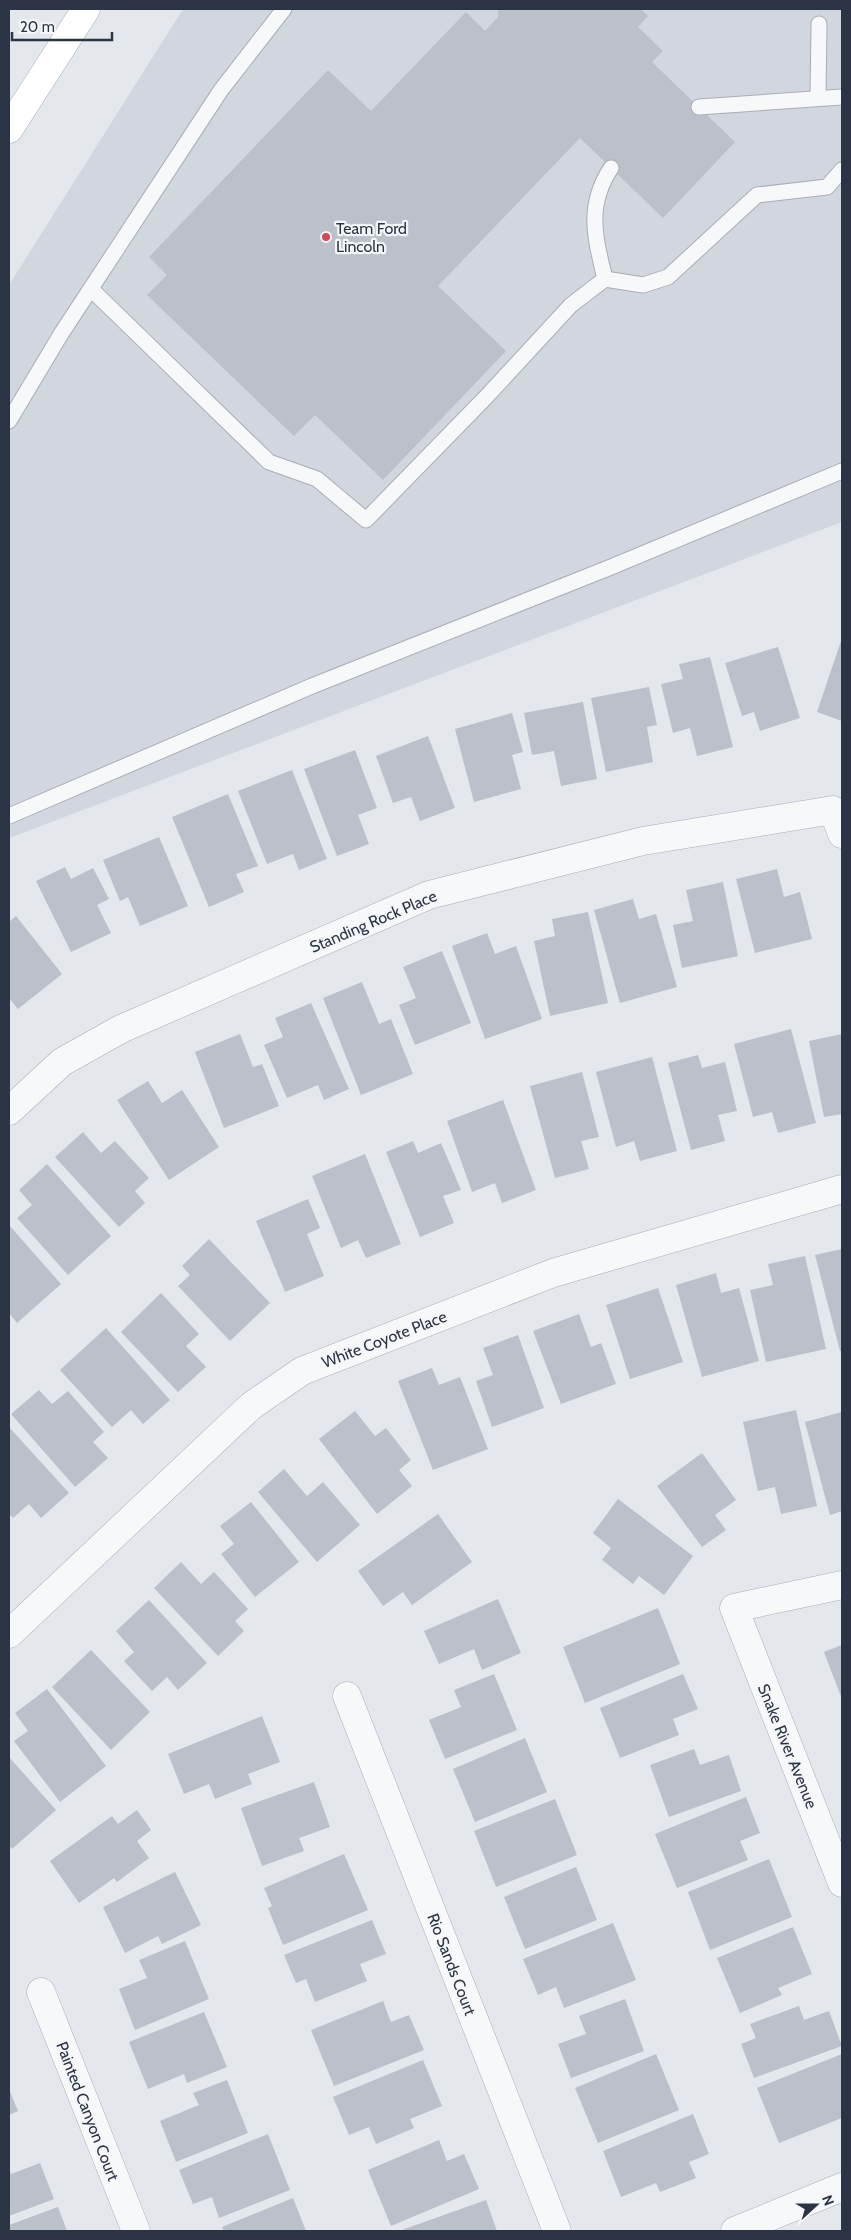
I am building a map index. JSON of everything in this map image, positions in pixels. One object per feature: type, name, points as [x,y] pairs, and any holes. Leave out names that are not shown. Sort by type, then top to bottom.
[{"type":"main road","points":[[9,129],[86,9]]},
{"type":"street","name":"Standing Rock Place","points":[[9,1111],[62,1062],[121,1029],[429,896],[642,841],[838,822]]},
{"type":"street","name":"White Coyote Place","points":[[9,1634],[252,1406],[302,1371],[553,1273],[842,1189]]},
{"type":"street","name":"Snake River Avenue","points":[[842,1585],[734,1608],[842,1883]]},
{"type":"street","name":"Rio Sands Court","points":[[347,1696],[557,2231]]},
{"type":"street","name":"Painted Canyon Court","points":[[41,1992],[136,2231]]},
{"type":"street","points":[[735,2231],[842,2187]]},
{"type":"lane","points":[[9,421],[91,289],[221,90],[284,9]]},
{"type":"lane","points":[[818,98],[819,24]]},
{"type":"lane","points":[[698,107],[842,97]]},
{"type":"lane","points":[[605,279],[594,220],[596,199],[602,182],[612,168]]},
{"type":"lane","points":[[91,289],[269,462],[317,479],[366,520],[487,396],[571,305],[605,279],[644,284],[668,277],[757,195],[827,187],[842,170]]},
{"type":"lane","points":[[9,816],[312,686],[618,564],[842,471]]},
{"type":"shaded area","points":[[183,9],[842,9],[842,522],[9,838],[9,285]]},
{"type":"building","name":"Team Ford Lincoln","points":[[498,9],[641,9],[648,16],[638,27],[663,51],[652,62],[735,142],[663,218],[580,138],[438,286],[506,351],[383,480],[315,415],[294,436],[147,295],[167,275],[149,257],[328,70],[371,111],[466,12],[485,31],[498,17]]},
{"type":"building","points":[[842,642],[842,721],[817,712]]},
{"type":"building","points":[[778,647],[800,718],[760,731],[754,712],[742,716],[725,663]]},
{"type":"building","points":[[710,657],[733,747],[697,756],[690,728],[673,733],[661,684],[683,679],[679,664]]},
{"type":"building","points":[[649,687],[657,725],[647,727],[653,762],[606,772],[591,698]]},
{"type":"building","points":[[583,702],[597,779],[561,786],[554,751],[532,755],[524,713]]},
{"type":"building","points":[[512,713],[523,752],[512,755],[521,789],[474,802],[455,729]]},
{"type":"building","points":[[428,736],[455,808],[420,821],[411,797],[393,803],[376,756]]},
{"type":"building","points":[[355,750],[377,808],[358,815],[369,844],[337,856],[304,769]]},
{"type":"building","points":[[292,770],[327,859],[299,870],[293,854],[267,864],[238,791]]},
{"type":"building","points":[[228,794],[258,866],[236,874],[244,892],[209,907],[172,817]]},
{"type":"building","points":[[159,837],[188,906],[140,926],[128,897],[120,901],[103,860]]},
{"type":"building","points":[[65,867],[71,879],[93,868],[109,899],[97,905],[111,933],[71,952],[36,881]]},
{"type":"building","points":[[777,869],[784,897],[800,892],[812,939],[755,953],[736,879]]},
{"type":"building","points":[[723,882],[738,956],[682,968],[673,925],[693,921],[686,890]]},
{"type":"building","points":[[633,899],[639,919],[656,914],[677,987],[620,1003],[594,910]]},
{"type":"building","points":[[588,912],[608,1003],[550,1016],[534,941],[555,936],[552,919]]},
{"type":"building","points":[[16,916],[62,974],[18,1009],[9,998],[9,922]]},
{"type":"building","points":[[487,933],[495,954],[516,946],[542,1019],[485,1039],[452,946]]},
{"type":"building","points":[[442,951],[471,1023],[415,1045],[399,1005],[416,998],[403,967]]},
{"type":"building","points":[[362,982],[379,1024],[391,1019],[413,1074],[361,1095],[323,998]]},
{"type":"building","points":[[311,1003],[349,1089],[324,1100],[318,1085],[287,1098],[264,1045],[283,1037],[275,1018]]},
{"type":"building","points":[[791,1029],[816,1123],[778,1133],[772,1112],[753,1117],[734,1044]]},
{"type":"building","points":[[240,1034],[253,1067],[262,1064],[279,1106],[224,1128],[195,1052]]},
{"type":"building","points":[[842,1034],[842,1114],[824,1117],[809,1041]]},
{"type":"building","points":[[698,1055],[702,1068],[725,1062],[737,1111],[718,1115],[725,1141],[691,1150],[668,1063]]},
{"type":"building","points":[[652,1057],[677,1151],[640,1161],[634,1141],[616,1147],[596,1072]]},
{"type":"building","points":[[582,1072],[599,1137],[581,1141],[589,1169],[555,1178],[530,1086]]},
{"type":"building","points":[[148,1081],[162,1103],[182,1090],[219,1147],[169,1180],[117,1100]]},
{"type":"building","points":[[503,1100],[536,1190],[502,1203],[495,1183],[472,1192],[447,1121]]},
{"type":"building","points":[[83,1132],[101,1153],[115,1141],[149,1178],[135,1191],[145,1203],[119,1227],[55,1157]]},
{"type":"building","points":[[413,1141],[418,1153],[441,1143],[461,1190],[443,1196],[454,1223],[420,1237],[386,1152]]},
{"type":"building","points":[[365,1154],[401,1244],[366,1258],[358,1240],[341,1248],[312,1176]]},
{"type":"building","points":[[47,1164],[111,1236],[68,1275],[17,1218],[32,1205],[19,1190]]},
{"type":"building","points":[[308,1199],[320,1228],[307,1234],[324,1276],[285,1292],[256,1221]]},
{"type":"building","points":[[9,1225],[61,1284],[17,1323],[9,1313]]},
{"type":"building","points":[[209,1239],[270,1303],[230,1341],[178,1286],[190,1275],[182,1266]]},
{"type":"building","points":[[842,1249],[842,1351],[840,1351],[815,1255]]},
{"type":"building","points":[[805,1256],[826,1349],[766,1362],[750,1290],[773,1285],[768,1264]]},
{"type":"building","points":[[716,1273],[721,1293],[739,1288],[759,1361],[702,1377],[676,1285]]},
{"type":"building","points":[[658,1288],[683,1362],[630,1379],[606,1305]]},
{"type":"building","points":[[161,1293],[199,1334],[186,1346],[206,1367],[178,1392],[121,1332]]},
{"type":"building","points":[[579,1314],[591,1347],[601,1343],[616,1384],[561,1404],[533,1331]]},
{"type":"building","points":[[106,1328],[170,1400],[143,1424],[131,1410],[112,1427],[60,1370]]},
{"type":"building","points":[[518,1335],[544,1408],[492,1427],[476,1381],[493,1375],[483,1348]]},
{"type":"building","points":[[432,1368],[439,1385],[460,1377],[488,1449],[433,1470],[398,1381]]},
{"type":"building","points":[[39,1390],[52,1404],[68,1391],[104,1432],[93,1442],[108,1458],[75,1487],[11,1414]]},
{"type":"building","points":[[796,1410],[817,1506],[781,1514],[775,1487],[758,1491],[743,1422]]},
{"type":"building","points":[[355,1411],[375,1436],[386,1428],[411,1460],[399,1470],[412,1486],[377,1514],[319,1439]]},
{"type":"building","points":[[842,1412],[842,1511],[830,1515],[805,1422]]},
{"type":"building","points":[[9,1427],[69,1493],[41,1518],[29,1504],[13,1518],[9,1514]]},
{"type":"building","points":[[702,1453],[736,1500],[715,1515],[726,1530],[702,1547],[657,1486]]},
{"type":"building","points":[[284,1469],[307,1496],[323,1482],[360,1525],[317,1562],[258,1492]]},
{"type":"building","points":[[618,1499],[693,1556],[664,1595],[639,1576],[633,1584],[602,1560],[611,1548],[593,1533]]},
{"type":"building","points":[[251,1502],[299,1562],[255,1597],[221,1554],[234,1544],[220,1526]]},
{"type":"building","points":[[438,1514],[472,1562],[412,1605],[403,1592],[383,1606],[358,1571]]},
{"type":"building","points":[[181,1562],[201,1584],[214,1572],[248,1609],[235,1621],[244,1631],[218,1656],[154,1588]]},
{"type":"building","points":[[498,1599],[521,1653],[482,1670],[474,1649],[439,1664],[424,1631]]},
{"type":"building","points":[[149,1600],[207,1663],[178,1690],[167,1677],[152,1691],[124,1661],[134,1652],[116,1631]]},
{"type":"building","points":[[658,1608],[680,1664],[585,1703],[563,1647]]},
{"type":"building","points":[[842,1645],[842,1699],[824,1652]]},
{"type":"building","points":[[91,1650],[150,1712],[111,1750],[52,1687]]},
{"type":"building","points":[[494,1674],[517,1730],[445,1759],[429,1720],[461,1707],[454,1690]]},
{"type":"building","points":[[683,1674],[698,1709],[673,1719],[679,1735],[620,1758],[600,1708]]},
{"type":"building","points":[[47,1689],[106,1766],[60,1802],[14,1741],[28,1731],[15,1713]]},
{"type":"building","points":[[262,1716],[280,1762],[248,1774],[252,1784],[215,1799],[209,1784],[184,1794],[168,1754]]},
{"type":"building","points":[[525,1738],[547,1792],[475,1822],[453,1769]]},
{"type":"building","points":[[694,1749],[700,1765],[729,1755],[741,1791],[669,1817],[650,1765]]},
{"type":"building","points":[[9,1757],[56,1810],[12,1849],[9,1845]]},
{"type":"building","points":[[314,1782],[330,1827],[299,1838],[304,1851],[262,1866],[241,1808]]},
{"type":"building","points":[[746,1797],[760,1833],[740,1841],[748,1860],[677,1888],[655,1834]]},
{"type":"building","points":[[555,1799],[577,1855],[496,1887],[474,1831]]},
{"type":"building","points":[[137,1810],[151,1830],[137,1841],[149,1858],[117,1882],[114,1878],[79,1903],[50,1861],[112,1816],[118,1824]]},
{"type":"building","points":[[344,1854],[368,1910],[283,1945],[268,1908],[272,1906],[264,1888]]},
{"type":"building","points":[[769,1859],[792,1917],[710,1950],[688,1892]]},
{"type":"building","points":[[576,1867],[597,1920],[525,1949],[504,1897]]},
{"type":"building","points":[[175,1872],[201,1925],[162,1944],[158,1936],[125,1953],[103,1907]]},
{"type":"building","points":[[372,1920],[386,1954],[360,1964],[367,1981],[315,2002],[306,1979],[296,1983],[284,1955]]},
{"type":"building","points":[[613,1923],[636,1980],[564,2008],[556,1987],[538,1995],[523,1959]]},
{"type":"building","points":[[793,1927],[812,1974],[778,1988],[782,1995],[740,2013],[717,1958]]},
{"type":"building","points":[[185,1941],[209,1999],[135,2030],[119,1989],[147,1978],[139,1960]]},
{"type":"building","points":[[625,1999],[644,2051],[571,2078],[558,2044],[586,2034],[579,2016]]},
{"type":"building","points":[[383,2001],[391,2022],[409,2015],[424,2050],[334,2086],[311,2030]]},
{"type":"building","points":[[799,2006],[804,2020],[829,2011],[842,2046],[754,2078],[741,2044],[756,2038],[750,2024]]},
{"type":"building","points":[[204,2012],[227,2067],[187,2083],[184,2074],[148,2089],[129,2042]]},
{"type":"building","points":[[656,2054],[679,2110],[598,2143],[575,2088]]},
{"type":"building","points":[[842,2054],[842,2118],[779,2143],[757,2088]]},
{"type":"building","points":[[423,2060],[442,2106],[410,2119],[414,2128],[376,2144],[369,2127],[349,2135],[333,2097]]},
{"type":"building","points":[[227,2080],[248,2133],[176,2162],[160,2121],[199,2105],[193,2093]]},
{"type":"building","points":[[9,2089],[18,2111],[9,2115]]},
{"type":"building","points":[[693,2114],[709,2154],[689,2162],[696,2178],[660,2192],[656,2183],[621,2197],[603,2151]]},
{"type":"building","points":[[268,2134],[290,2190],[219,2218],[212,2197],[193,2204],[179,2170]]},
{"type":"building","points":[[439,2140],[447,2161],[464,2154],[479,2189],[391,2226],[368,2170]]},
{"type":"building","points":[[40,2163],[54,2199],[9,2216],[9,2168],[11,2174]]},
{"type":"building","points":[[293,2198],[306,2231],[224,2231],[222,2227]]},
{"type":"building","points":[[486,2200],[497,2231],[399,2231]]},
{"type":"building","points":[[58,2207],[67,2231],[9,2231],[9,2225]]},
{"type":"place","name":"Team Ford Lincoln","points":[[326,237]]}]
